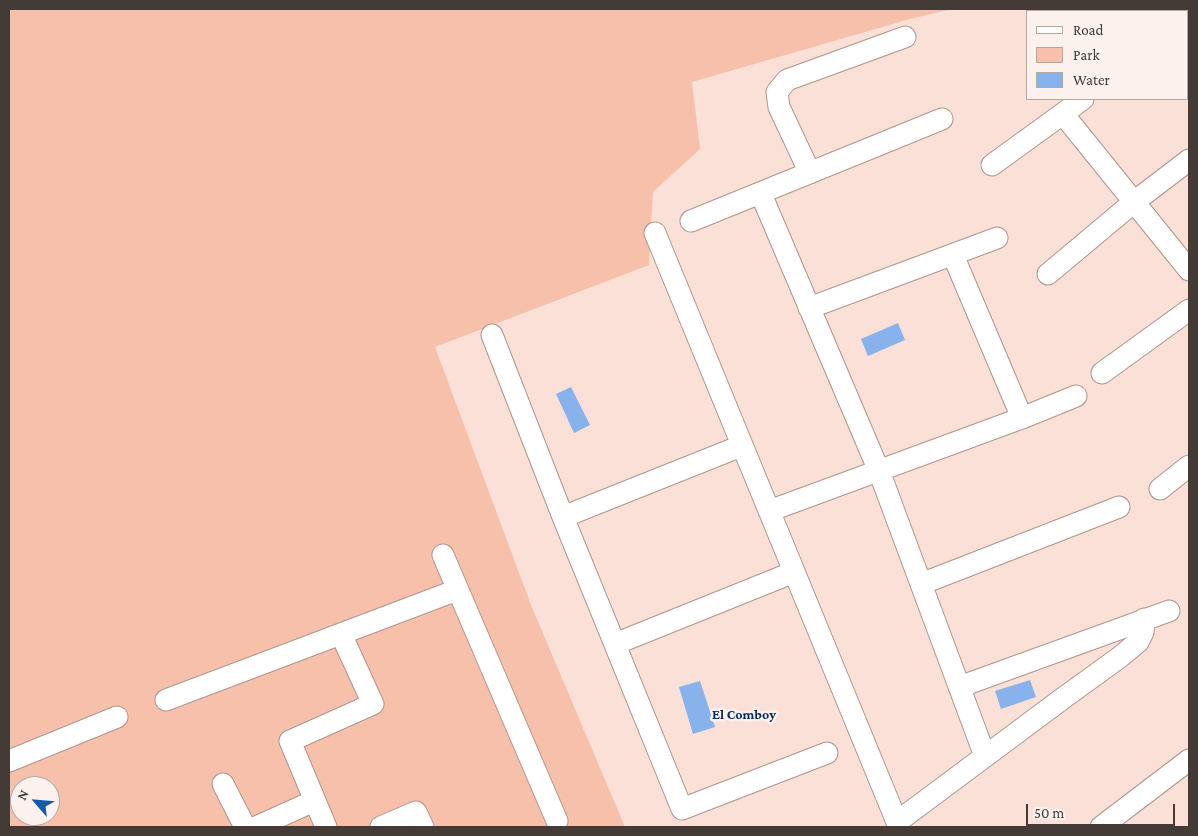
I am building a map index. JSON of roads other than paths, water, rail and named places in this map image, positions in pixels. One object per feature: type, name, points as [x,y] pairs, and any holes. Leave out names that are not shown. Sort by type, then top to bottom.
[{"type":"street","points":[[810,173],[779,107],[777,92],[786,80],[905,37]]},
{"type":"street","points":[[992,165],[1082,100]]},
{"type":"street","points":[[1063,114],[1189,270]]},
{"type":"street","points":[[691,221],[942,119]]},
{"type":"street","points":[[1048,274],[1134,202],[1189,160]]},
{"type":"street","points":[[760,194],[879,471],[985,756]]},
{"type":"street","points":[[654,233],[898,825],[985,756],[1138,642],[1143,632],[1144,619]]},
{"type":"street","points":[[809,308],[997,238]]},
{"type":"street","points":[[953,255],[1022,418]]},
{"type":"street","points":[[1102,373],[1189,310]]},
{"type":"street","points":[[492,335],[563,517],[682,809],[826,753]]},
{"type":"street","points":[[769,511],[1022,418],[1076,396]]},
{"type":"street","points":[[563,517],[741,446]]},
{"type":"street","points":[[1160,489],[1188,469]]},
{"type":"street","points":[[921,584],[1119,507]]},
{"type":"street","points":[[443,555],[557,821]]},
{"type":"street","points":[[615,644],[794,572]]},
{"type":"street","points":[[166,700],[457,590]]},
{"type":"street","points":[[959,687],[1169,611]]},
{"type":"street","points":[[326,827],[290,741],[373,704],[342,634]]},
{"type":"street","points":[[9,761],[118,718]]},
{"type":"street","points":[[1101,827],[1189,760]]},
{"type":"street","points":[[223,784],[245,827]]},
{"type":"street","points":[[256,827],[314,801]]},
{"type":"street","points":[[382,827],[416,812],[423,827]]},
{"type":"water","points":[[898,323],[905,340],[868,356],[861,339]]},
{"type":"water","points":[[571,387],[590,425],[574,433],[556,394]]},
{"type":"water","points":[[1030,680],[1036,697],[1001,709],[995,691]]},
{"type":"water","points":[[700,681],[715,727],[693,734],[679,687]]},
{"type":"district","name":"El Comboy","points":[[744,715]]}]
